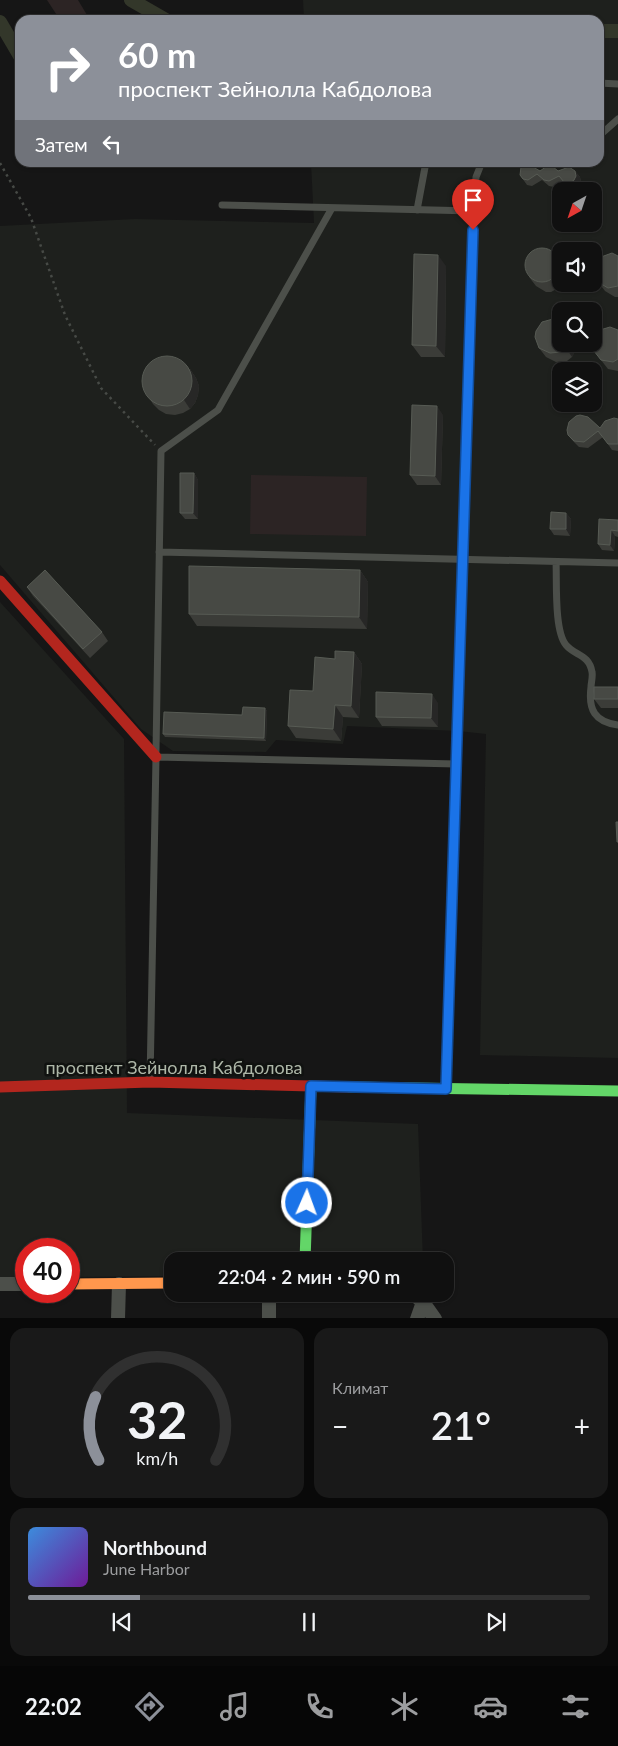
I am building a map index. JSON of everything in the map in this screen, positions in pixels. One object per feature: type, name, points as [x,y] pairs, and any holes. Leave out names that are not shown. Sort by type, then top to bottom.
[{"type":"main road","points":[[0,580],[156,757]]},
{"type":"main road","name":"проспект Зейнолла Кабдолова","points":[[0,1087],[150,1082],[618,1091]]},
{"type":"main road","points":[[306,1252],[311,1086]]},
{"type":"main road","points":[[80,1284],[164,1283]]},
{"type":"street","points":[[0,1284],[15,1284]]},
{"type":"street","points":[[118,1318],[119,1284]]},
{"type":"street","points":[[269,1302],[269,1318]]},
{"type":"street","points":[[417,1318],[418,1302]]},
{"type":"street","points":[[421,1302],[434,1318]]},
{"type":"lane","points":[[604,84],[618,84]]},
{"type":"lane","points":[[604,132],[618,119]]},
{"type":"lane","points":[[417,210],[425,167]]},
{"type":"lane","points":[[446,1089],[474,211],[476,177],[480,167]]},
{"type":"lane","points":[[222,206],[474,211]]},
{"type":"lane","points":[[150,1082],[161,451],[218,410],[332,208]]},
{"type":"lane","points":[[159,552],[618,563]]},
{"type":"lane","points":[[556,562],[559,630],[566,646],[585,657],[592,672],[589,700],[594,714],[606,723],[618,725]]},
{"type":"lane","points":[[156,757],[456,764]]},
{"type":"path","points":[[0,163],[31,218],[65,315],[101,388],[161,451]]},
{"type":"shaded area","points":[[47,0],[78,0],[87,15],[57,15]]},
{"type":"shaded area","points":[[303,0],[618,0],[618,1058],[480,1055],[486,734],[347,726],[343,744],[276,740],[266,752],[173,751],[141,729],[0,565],[0,226],[135,219],[314,223],[311,167],[604,167],[604,15],[304,15]]},
{"type":"shaded area","points":[[251,475],[367,477],[366,536],[250,534]]},
{"type":"shaded area","points":[[0,602],[124,739],[127,1113],[418,1124],[423,1252],[164,1252],[164,1276],[80,1277],[80,1238],[15,1238],[15,1278],[0,1278]]},
{"type":"building","points":[[521,167],[533,167],[540,171],[546,167],[553,167],[558,171],[569,167],[575,171],[576,176],[571,182],[564,182],[559,176],[549,181],[544,180],[537,174],[528,180],[523,179],[520,175]]},
{"type":"building","points":[[536,249],[548,249],[552,252],[552,278],[548,281],[536,281],[526,271],[526,259]]},
{"type":"building","points":[[612,253],[618,256],[618,286],[608,288],[602,284],[602,257]]},
{"type":"building","points":[[414,254],[438,255],[436,346],[412,345]]},
{"type":"building","points":[[552,319],[552,352],[561,352],[550,353],[539,348],[535,337],[536,331],[542,322]]},
{"type":"building","points":[[610,327],[618,330],[618,359],[613,362],[601,360],[595,352],[602,352],[602,329]]},
{"type":"building","points":[[167,356],[177,358],[185,363],[190,371],[192,381],[190,391],[185,399],[177,404],[167,406],[157,404],[149,399],[144,391],[142,381],[144,371],[149,363],[157,358]]},
{"type":"building","points":[[412,405],[437,406],[435,476],[410,475]]},
{"type":"building","points":[[580,415],[588,417],[600,428],[605,421],[614,418],[618,419],[618,444],[608,444],[598,431],[584,442],[574,441],[568,435],[567,430],[569,422]]},
{"type":"building","points":[[180,473],[194,473],[193,513],[180,513]]},
{"type":"building","points":[[551,512],[566,513],[566,529],[550,529]]},
{"type":"building","points":[[599,519],[618,520],[618,531],[611,530],[610,545],[598,544]]},
{"type":"building","points":[[189,566],[360,570],[359,617],[189,614]]},
{"type":"building","points":[[45,570],[102,632],[83,649],[27,587]]},
{"type":"building","points":[[335,651],[354,652],[351,706],[335,705],[333,729],[288,726],[290,690],[313,691],[315,657],[335,659]]},
{"type":"building","points":[[594,687],[618,687],[618,699],[594,699]]},
{"type":"building","points":[[376,692],[432,694],[431,718],[376,717]]},
{"type":"building","points":[[243,707],[265,708],[264,738],[163,734],[164,712],[242,715]]},
{"type":"building","points":[[616,822],[618,822],[618,842],[617,842]]},
{"type":"waterway","points":[[131,0],[157,15]]},
{"type":"waterway","points":[[0,22],[15,48]]},
{"type":"waterway","points":[[604,31],[618,31]]},
{"type":"traffic: fast","points":[[305,1252],[311,1086]]},
{"type":"traffic: fast","points":[[349,1087],[618,1091]]},
{"type":"traffic: slow","points":[[80,1284],[164,1283]]},
{"type":"traffic: jam","points":[[0,581],[156,757]]},
{"type":"traffic: jam","points":[[0,1087],[150,1082],[349,1087]]},
{"type":"route","points":[[307,1203],[311,1086],[446,1089],[473,230]]}]
